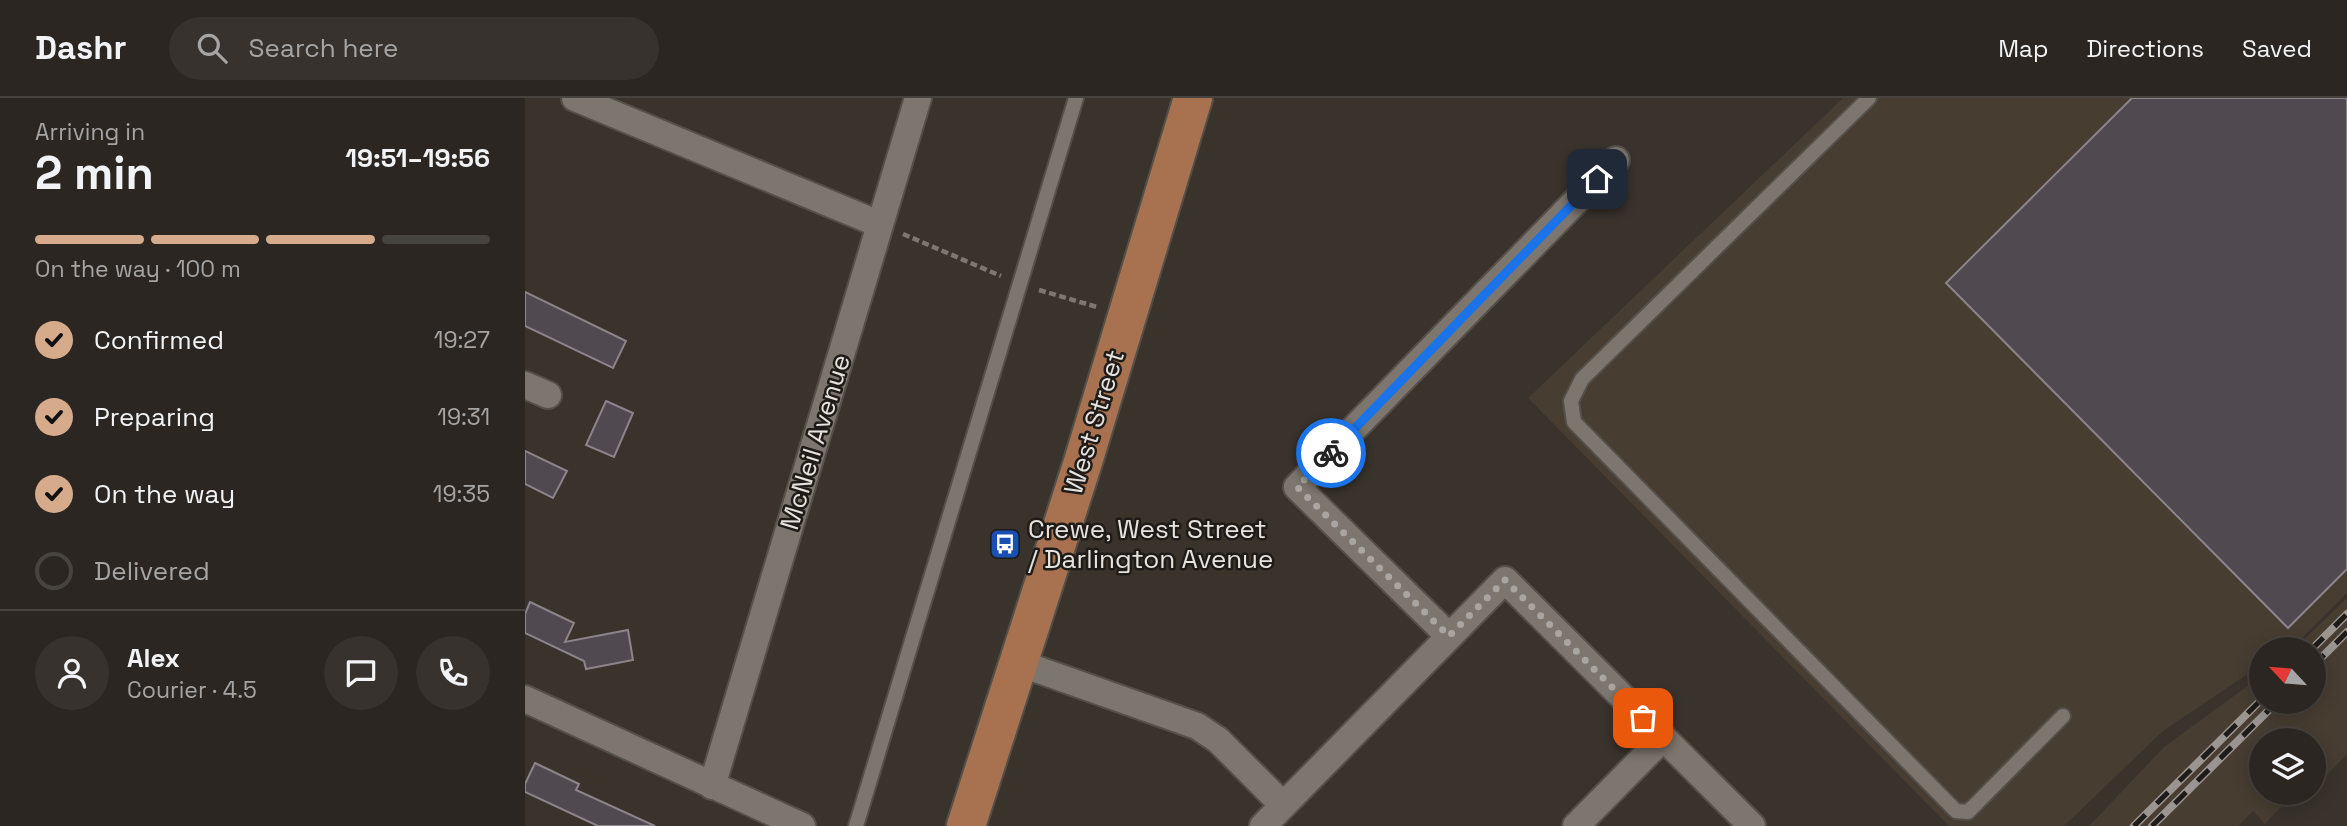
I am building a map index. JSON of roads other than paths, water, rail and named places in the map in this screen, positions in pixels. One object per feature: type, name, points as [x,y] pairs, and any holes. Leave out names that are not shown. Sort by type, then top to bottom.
[{"type":"main road","name":"West Street","points":[[966,826],[1193,98]]},
{"type":"street","points":[[575,98],[616,107],[880,224]]},
{"type":"street","name":"McNeil Avenue","points":[[712,786],[918,98]]},
{"type":"street","points":[[1449,636],[1297,487],[1616,160]]},
{"type":"street","points":[[1263,826],[1505,580],[1752,826]]},
{"type":"street","points":[[1019,663],[1197,726],[1218,740],[1283,805]]},
{"type":"street","points":[[525,699],[802,826]]},
{"type":"street","points":[[1576,826],[1663,737]]},
{"type":"lane","points":[[856,826],[1076,98]]},
{"type":"lane","points":[[1869,98],[1582,379],[1571,401],[1574,422],[1957,811],[1968,812],[2063,716]]},
{"type":"railway","points":[[2324,637],[2347,614]]},
{"type":"railway","points":[[2326,653],[2347,632]]},
{"type":"railway","points":[[2134,826],[2249,712]]},
{"type":"railway","points":[[2152,826],[2265,714]]},
{"type":"place","name":"Crewe, West Street / Darlington Avenue","points":[[1005,544]]}]
